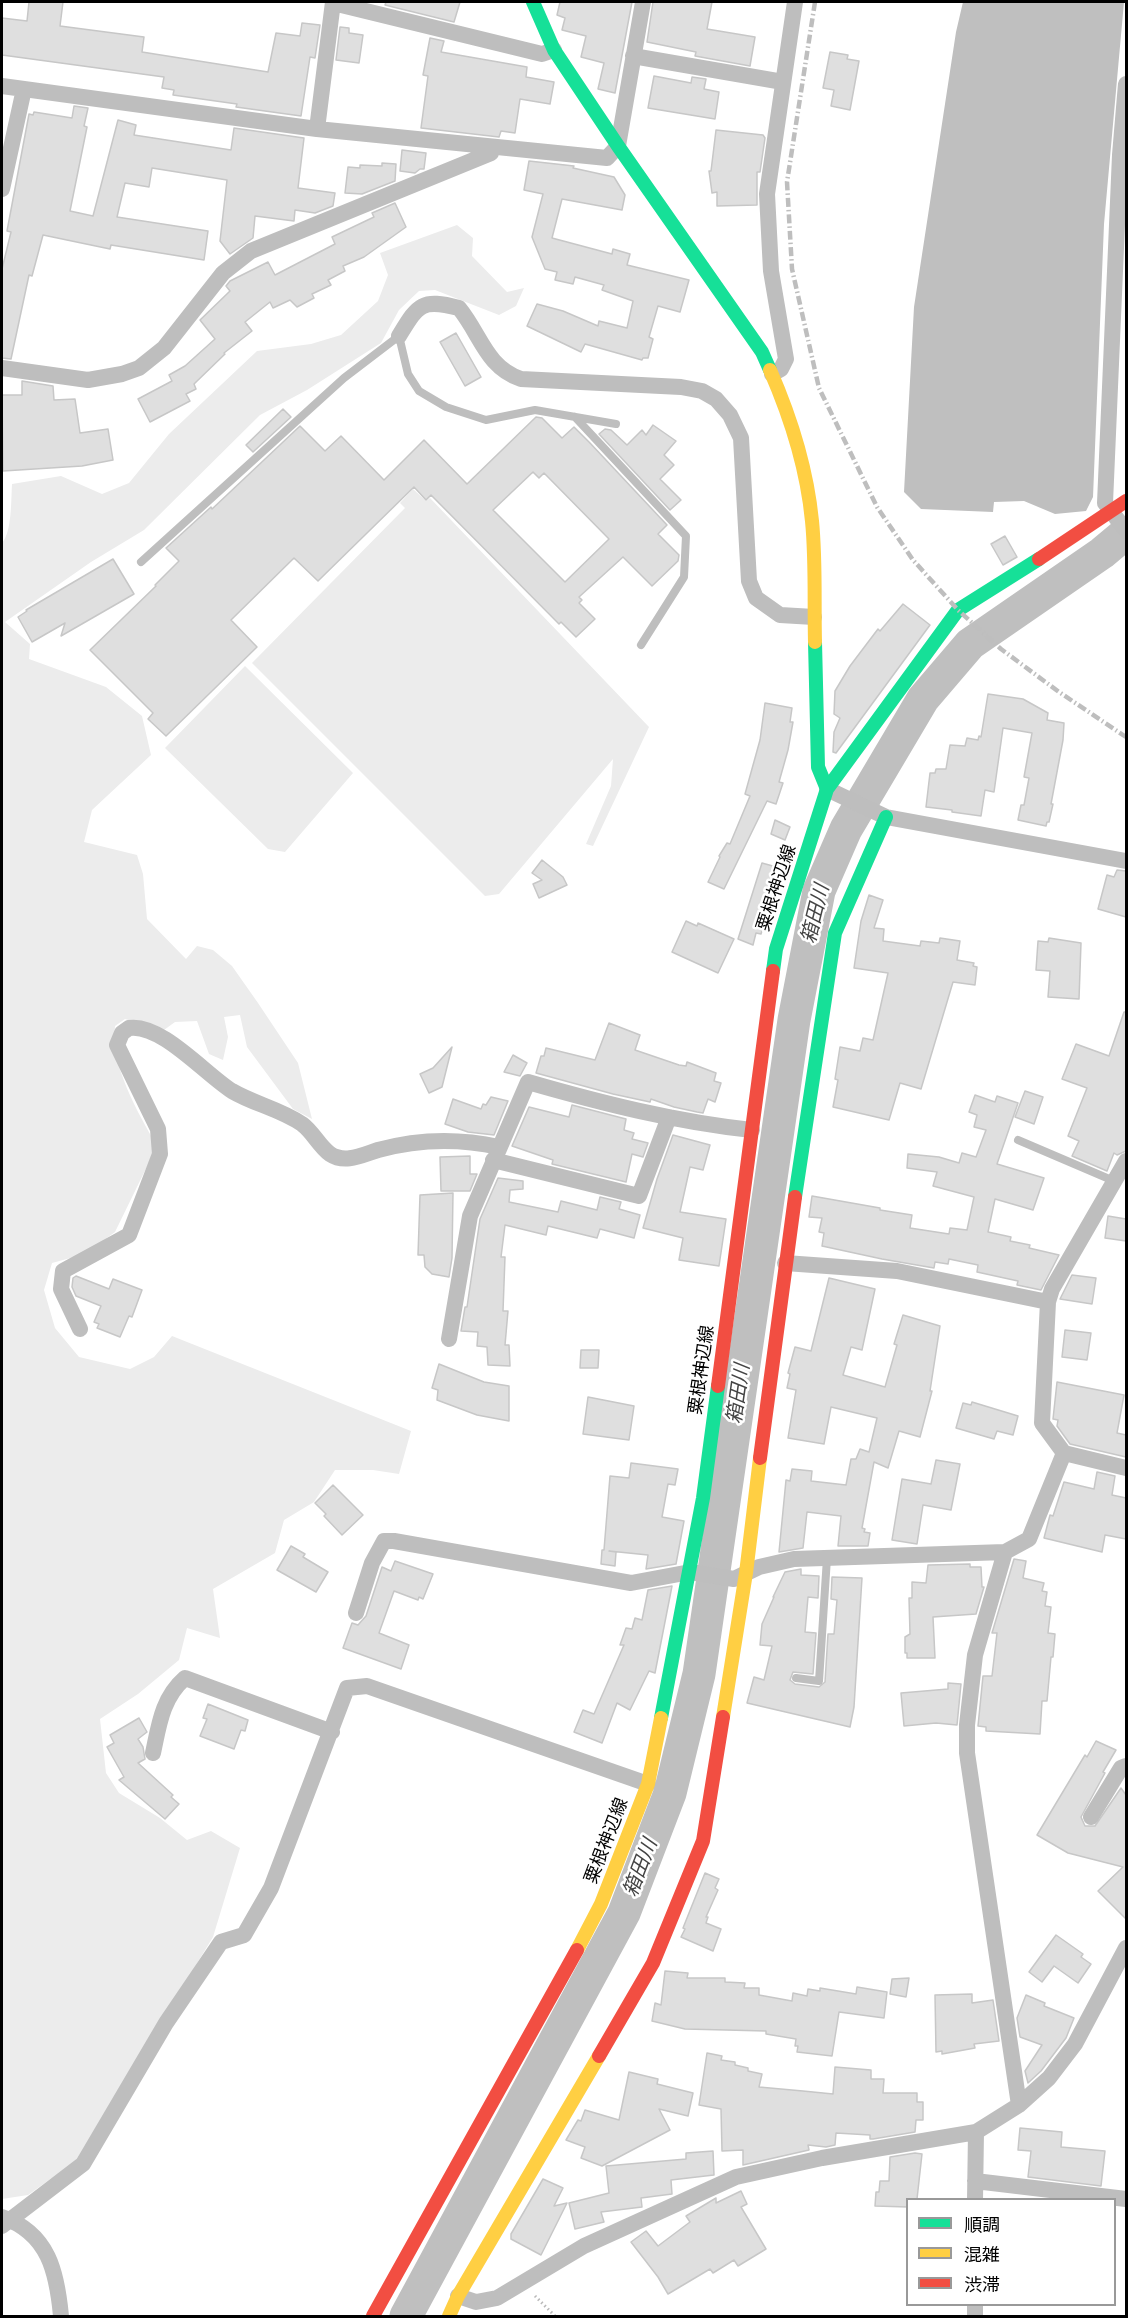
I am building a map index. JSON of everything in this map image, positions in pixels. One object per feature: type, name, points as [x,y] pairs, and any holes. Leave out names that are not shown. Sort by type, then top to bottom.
[{"type":"street","points":[[317,129],[333,2],[542,54],[554,50]]},
{"type":"street","points":[[533,2],[554,50],[618,146],[762,351],[785,404],[801,457],[812,521],[818,767],[831,791],[882,816],[1126,861]]},
{"type":"street","points":[[2,86],[317,129],[607,159],[618,146],[643,2]]},
{"type":"street","points":[[772,374],[781,369],[786,359],[771,271],[767,194],[795,2]]},
{"type":"street","points":[[633,56],[783,82]]},
{"type":"street","points":[[1126,84],[1120,154],[1120,308],[1105,503],[1126,531]]},
{"type":"street","points":[[2,189],[24,89]]},
{"type":"street","points":[[2,368],[88,380],[123,374],[140,368],[164,348],[223,273],[252,251],[491,153],[492,148]]},
{"type":"street","points":[[399,336],[415,310],[430,304],[444,304],[459,308],[469,320],[495,364],[508,375],[521,380],[681,387],[702,391],[716,399],[730,415],[741,438],[750,581],[756,598],[780,615],[814,618]]},
{"type":"street","name":"粟根神辺線","points":[[373,2316],[480,2121],[546,2008],[601,1904],[648,1784],[693,1573],[776,949],[831,791],[958,610],[1113,514],[1126,501]]},
{"type":"street","points":[[449,2316],[458,2296],[653,1963],[703,1841],[785,1263],[835,933],[882,816]]},
{"type":"street","points":[[80,1329],[61,1289],[63,1271],[129,1235],[160,1154],[158,1129],[119,1054],[117,1045],[122,1033],[129,1028],[154,1032],[232,1091],[287,1115],[304,1126],[330,1154],[346,1160],[392,1146],[434,1140],[474,1141],[496,1153],[639,1196],[669,1117]]},
{"type":"street","points":[[449,1339],[470,1216],[528,1082],[582,1098],[711,1126],[752,1130]]},
{"type":"street","points":[[1126,1161],[1052,1289],[1048,1302],[1042,1423],[1064,1453],[1126,1468]]},
{"type":"street","points":[[785,1263],[897,1271],[1048,1302]]},
{"type":"street","points":[[356,1613],[372,1563],[384,1541],[631,1583],[693,1573],[740,1576],[794,1559],[1005,1552],[1029,1539],[1064,1453]]},
{"type":"street","points":[[1005,1552],[975,1655],[967,1725],[967,1753],[1019,2105]]},
{"type":"street","points":[[153,1753],[160,1715],[172,1689],[185,1678],[332,1732]]},
{"type":"street","points":[[4,2221],[83,2163],[166,2023],[221,1942],[244,1935],[271,1888],[347,1688],[367,1686],[648,1784]]},
{"type":"street","points":[[1091,1817],[1121,1768],[1126,1766]]},
{"type":"street","points":[[458,2296],[476,2301],[497,2298],[584,2246],[736,2177],[822,2158],[976,2132],[1019,2105],[1049,2078],[1075,2044],[1126,1948]]},
{"type":"street","points":[[975,2198],[976,2132]]},
{"type":"street","points":[[975,2181],[1126,2199]]},
{"type":"street","points":[[4,2221],[30,2232],[42,2245],[58,2281],[61,2316]]},
{"type":"lane","points":[[141,562],[344,378],[399,336],[408,374],[418,391],[446,407],[486,420],[535,410],[616,424]]},
{"type":"lane","points":[[575,417],[686,536],[684,577],[641,645]]},
{"type":"lane","points":[[1018,1140],[1114,1181]]},
{"type":"lane","points":[[796,1678],[819,1681],[827,1558]]},
{"type":"shaded area","points":[[963,2],[1124,2],[1104,224],[1093,497],[1086,511],[1055,514],[1024,501],[994,502],[993,512],[921,509],[904,492],[914,307],[956,32]]},
{"type":"shaded area","points":[[457,225],[473,238],[472,256],[507,292],[524,288],[516,306],[499,315],[435,290],[419,291],[399,310],[381,343],[307,390],[260,415],[144,530],[91,562],[5,622],[30,644],[29,659],[106,687],[142,716],[151,755],[92,810],[84,842],[137,855],[143,874],[147,919],[186,959],[197,946],[213,950],[232,966],[298,1063],[312,1119],[293,1109],[247,1047],[240,1015],[224,1017],[228,1037],[223,1060],[209,1054],[197,1021],[175,1022],[164,1030],[125,1019],[115,1026],[117,1057],[121,1072],[134,1104],[157,1146],[115,1232],[85,1254],[52,1263],[44,1290],[55,1328],[79,1357],[130,1369],[154,1357],[172,1336],[411,1431],[399,1474],[373,1470],[335,1470],[314,1502],[284,1520],[275,1553],[213,1589],[220,1638],[187,1628],[179,1660],[138,1694],[100,1719],[106,1773],[119,1793],[160,1818],[187,1840],[211,1831],[240,1848],[213,1937],[77,2160],[28,2195],[2,2199],[2,543],[8,531],[12,484],[61,476],[102,494],[129,483],[169,434],[257,351],[311,344],[341,335],[378,301],[388,275],[380,253]]},
{"type":"shaded area","points":[[413,489],[426,501],[430,498],[649,727],[593,846],[586,844],[611,786],[613,759],[499,894],[485,896],[252,663],[405,508],[400,503]]},
{"type":"shaded area","points":[[245,666],[353,773],[285,852],[268,849],[165,748]]},
{"type":"building","points":[[29,2],[63,2],[60,26],[144,37],[142,52],[268,72],[276,33],[300,36],[302,23],[320,25],[315,58],[310,57],[301,116],[173,95],[174,90],[162,88],[164,77],[2,55],[2,18],[27,21]]},
{"type":"building","points":[[386,2],[460,2],[454,22],[385,5]]},
{"type":"building","points":[[560,2],[632,2],[615,93],[598,89],[604,63],[581,57],[586,36],[562,30],[565,18],[557,15]]},
{"type":"building","points":[[653,2],[712,2],[707,29],[755,37],[750,66],[695,56],[696,52],[647,42]]},
{"type":"building","points":[[340,27],[349,28],[349,33],[363,35],[359,63],[336,60]]},
{"type":"building","points":[[430,38],[444,41],[441,52],[527,67],[526,77],[554,82],[550,104],[520,99],[515,133],[501,131],[499,137],[421,128],[428,76],[423,75]]},
{"type":"building","points":[[830,52],[848,55],[847,59],[859,61],[850,110],[831,106],[834,90],[823,88]]},
{"type":"building","points":[[654,76],[691,83],[692,77],[706,79],[704,89],[719,92],[715,119],[648,108]]},
{"type":"building","points":[[74,106],[88,108],[84,126],[87,127],[70,211],[93,216],[118,120],[136,125],[134,135],[231,150],[234,128],[304,138],[298,188],[335,193],[333,206],[315,213],[295,210],[294,221],[255,216],[253,238],[230,254],[220,241],[227,180],[152,168],[149,187],[125,183],[117,217],[208,231],[204,260],[111,245],[110,249],[43,235],[32,276],[29,275],[11,359],[2,358],[2,269],[11,232],[7,231],[29,114],[33,115],[34,112],[72,118]]},
{"type":"building","points":[[716,130],[763,135],[765,138],[760,172],[757,172],[757,205],[717,206],[717,192],[712,193],[709,171],[711,171]]},
{"type":"building","points":[[402,150],[426,153],[424,169],[415,173],[400,171]]},
{"type":"building","points":[[529,161],[574,166],[573,168],[614,177],[625,195],[622,210],[562,199],[552,238],[612,254],[613,249],[630,254],[627,265],[689,280],[680,312],[658,306],[649,337],[653,339],[648,358],[642,360],[585,344],[581,352],[527,326],[537,304],[563,311],[598,326],[599,321],[627,328],[633,301],[602,290],[604,285],[575,277],[573,284],[555,280],[557,272],[545,269],[532,237],[543,194],[524,190]]},
{"type":"building","points":[[382,163],[396,164],[395,181],[362,194],[345,193],[348,167],[382,166]]},
{"type":"building","points":[[395,203],[406,227],[364,257],[343,266],[345,271],[328,280],[331,285],[312,294],[314,298],[297,307],[290,300],[273,308],[270,302],[245,322],[252,331],[224,353],[194,384],[196,389],[186,394],[190,401],[150,422],[138,399],[172,381],[169,375],[185,366],[215,339],[200,320],[230,291],[226,286],[230,281],[268,262],[275,275],[335,244],[332,237],[374,217],[372,213]]},
{"type":"building","points":[[456,333],[481,377],[465,386],[440,342]]},
{"type":"building","points":[[22,381],[53,386],[54,400],[75,399],[80,433],[108,429],[113,460],[82,466],[3,471],[2,395],[22,395]]},
{"type":"building","points":[[283,409],[291,417],[253,452],[246,445]]},
{"type":"building","points":[[536,417],[542,418],[562,438],[574,427],[667,525],[658,534],[679,555],[678,561],[652,586],[623,557],[579,597],[582,600],[579,603],[595,619],[576,637],[561,622],[559,624],[431,495],[426,500],[414,487],[318,581],[294,558],[231,620],[257,647],[166,736],[148,719],[153,713],[90,650],[179,561],[166,548],[211,507],[212,509],[300,426],[325,451],[341,436],[384,480],[424,440],[467,484]],"holes":[[[533,472],[539,478],[544,473],[609,539],[565,582],[493,510]]]},
{"type":"building","points":[[653,425],[676,441],[664,455],[674,465],[660,479],[681,500],[670,510],[599,434],[605,429],[611,430],[627,445],[642,430],[646,435]]},
{"type":"building","points":[[1005,536],[1017,557],[1003,565],[991,544]]},
{"type":"building","points":[[113,559],[134,594],[61,636],[65,623],[32,642],[18,617],[26,610]]},
{"type":"building","points":[[903,604],[930,625],[836,753],[833,752],[834,732],[840,718],[834,714],[835,691],[850,666],[878,629],[880,631]]},
{"type":"building","points":[[988,694],[1023,699],[1048,713],[1047,720],[1064,723],[1051,804],[1053,804],[1046,826],[1018,820],[1021,805],[1024,805],[1029,778],[1024,777],[1032,733],[1003,728],[994,792],[985,790],[981,816],[926,807],[930,773],[935,773],[936,769],[946,769],[950,745],[965,746],[967,738],[978,740],[979,736],[981,737]]},
{"type":"building","points":[[765,703],[792,708],[790,722],[793,722],[779,782],[783,783],[776,804],[767,801],[724,889],[708,882],[719,856],[727,843],[730,844],[750,796],[745,794],[760,740]]},
{"type":"building","points":[[775,820],[790,827],[785,840],[771,834]]},
{"type":"building","points":[[542,860],[563,877],[567,885],[539,898],[533,884],[542,880],[532,873]]},
{"type":"building","points":[[762,863],[780,868],[761,934],[756,933],[753,945],[738,939]]},
{"type":"building","points":[[1117,870],[1126,871],[1126,917],[1098,909],[1107,875],[1114,877]]},
{"type":"building","points":[[869,895],[883,900],[874,928],[884,929],[883,941],[920,946],[921,941],[939,943],[940,938],[960,941],[957,960],[974,963],[973,966],[977,967],[975,985],[953,982],[921,1089],[900,1083],[889,1120],[833,1107],[838,1080],[835,1079],[840,1047],[860,1051],[863,1038],[873,1040],[888,973],[854,968],[861,921]]},
{"type":"building","points":[[686,921],[697,926],[698,923],[734,939],[718,973],[672,952]]},
{"type":"building","points":[[1049,938],[1081,943],[1079,999],[1048,997],[1050,971],[1036,970],[1038,941],[1048,942]]},
{"type":"building","points":[[1124,1012],[1126,1012],[1126,1151],[1117,1155],[1114,1153],[1107,1171],[1072,1156],[1079,1141],[1068,1136],[1087,1088],[1062,1079],[1076,1044],[1109,1056]]},
{"type":"building","points":[[609,1023],[640,1035],[635,1050],[679,1065],[686,1066],[687,1062],[716,1073],[714,1081],[721,1083],[715,1102],[708,1099],[703,1113],[651,1099],[650,1102],[613,1094],[536,1073],[546,1048],[595,1060]]},
{"type":"building","points":[[452,1047],[442,1087],[429,1093],[420,1074],[433,1068]]},
{"type":"building","points":[[513,1055],[527,1063],[520,1076],[504,1072]]},
{"type":"building","points":[[1025,1091],[1043,1097],[1034,1124],[1015,1117]]},
{"type":"building","points":[[975,1095],[995,1102],[997,1096],[1018,1103],[997,1164],[1044,1178],[1033,1210],[995,1199],[988,1232],[1011,1237],[1010,1241],[1030,1245],[1029,1248],[1059,1255],[1041,1290],[1017,1285],[1018,1281],[977,1272],[978,1265],[949,1259],[948,1264],[935,1262],[934,1268],[822,1246],[824,1233],[819,1232],[822,1218],[809,1217],[812,1196],[912,1215],[910,1228],[949,1234],[950,1228],[967,1230],[974,1197],[933,1186],[937,1172],[907,1168],[908,1154],[939,1157],[959,1163],[962,1153],[976,1157],[986,1130],[974,1127],[977,1115],[969,1112]]},
{"type":"building","points":[[491,1097],[508,1101],[494,1135],[468,1132],[445,1124],[453,1099],[481,1109]]},
{"type":"building","points":[[572,1105],[626,1119],[624,1130],[634,1133],[632,1139],[648,1143],[643,1157],[632,1154],[626,1182],[552,1164],[553,1160],[512,1146],[529,1107],[569,1117]]},
{"type":"building","points":[[673,1135],[710,1145],[703,1170],[690,1167],[680,1212],[726,1219],[719,1266],[679,1260],[683,1238],[643,1228]]},
{"type":"building","points":[[470,1156],[470,1174],[477,1174],[470,1191],[441,1191],[440,1157]]},
{"type":"building","points":[[498,1178],[523,1181],[523,1189],[510,1190],[509,1202],[558,1212],[561,1201],[597,1210],[600,1197],[621,1202],[619,1209],[640,1215],[634,1238],[600,1229],[597,1238],[548,1226],[546,1235],[505,1225],[501,1257],[505,1257],[503,1311],[508,1311],[505,1345],[509,1345],[510,1366],[488,1365],[487,1347],[477,1346],[478,1332],[461,1331],[465,1307],[467,1307],[480,1219]]},
{"type":"building","points":[[453,1193],[452,1258],[449,1277],[432,1274],[425,1267],[424,1255],[418,1255],[420,1195]]},
{"type":"building","points":[[1108,1216],[1126,1219],[1126,1241],[1105,1238]]},
{"type":"building","points":[[1072,1275],[1096,1278],[1092,1304],[1060,1299]]},
{"type":"building","points":[[76,1276],[109,1289],[113,1279],[142,1290],[132,1317],[129,1316],[120,1337],[97,1328],[99,1324],[94,1322],[101,1306],[76,1296],[72,1287],[73,1278]]},
{"type":"building","points":[[829,1278],[875,1289],[862,1350],[851,1347],[843,1375],[885,1387],[903,1315],[940,1326],[930,1391],[932,1391],[920,1437],[899,1431],[888,1468],[874,1462],[862,1528],[865,1529],[864,1532],[870,1533],[868,1546],[838,1546],[841,1516],[807,1512],[803,1548],[779,1552],[786,1480],[790,1481],[792,1469],[812,1471],[811,1481],[846,1485],[851,1459],[856,1459],[860,1449],[869,1452],[877,1418],[831,1407],[824,1444],[788,1438],[796,1390],[787,1388],[790,1374],[788,1373],[795,1347],[811,1351]]},
{"type":"building","points":[[1065,1330],[1091,1333],[1087,1360],[1062,1357]]},
{"type":"building","points":[[581,1350],[599,1350],[598,1368],[580,1368]]},
{"type":"building","points":[[439,1364],[484,1382],[509,1386],[509,1421],[477,1415],[437,1400],[438,1390],[432,1388]]},
{"type":"building","points":[[1057,1382],[1124,1395],[1117,1433],[1126,1435],[1126,1457],[1070,1444],[1057,1426],[1058,1420],[1053,1419]]},
{"type":"building","points":[[588,1397],[634,1406],[629,1440],[583,1434]]},
{"type":"building","points":[[972,1402],[1018,1416],[1013,1435],[997,1431],[994,1439],[956,1428],[963,1403],[971,1405]]},
{"type":"building","points":[[936,1460],[960,1464],[951,1510],[923,1505],[917,1544],[892,1540],[902,1479],[931,1484]]},
{"type":"building","points":[[631,1463],[678,1469],[675,1485],[668,1484],[662,1517],[684,1521],[676,1564],[646,1569],[648,1555],[609,1551],[616,1552],[615,1566],[601,1564],[610,1476],[629,1478]]},
{"type":"building","points":[[1097,1472],[1115,1476],[1112,1495],[1126,1498],[1126,1539],[1105,1535],[1102,1552],[1044,1538],[1050,1515],[1053,1516],[1064,1482],[1094,1489]]},
{"type":"building","points":[[333,1485],[363,1515],[342,1535],[315,1503]]},
{"type":"building","points":[[291,1546],[305,1554],[303,1557],[328,1572],[316,1592],[277,1570]]},
{"type":"building","points":[[1014,1559],[1026,1561],[1023,1578],[1044,1583],[1042,1591],[1047,1592],[1045,1606],[1051,1607],[1048,1633],[1055,1634],[1047,1701],[1042,1701],[1040,1734],[986,1731],[986,1727],[978,1726],[983,1676],[992,1676],[997,1633],[992,1633]]},
{"type":"building","points":[[395,1561],[433,1574],[423,1599],[419,1597],[418,1600],[394,1591],[379,1633],[409,1645],[401,1669],[343,1648],[352,1623],[358,1625],[366,1616],[382,1567],[391,1571]]},
{"type":"building","points":[[970,1564],[970,1567],[981,1567],[982,1587],[984,1587],[976,1614],[933,1617],[935,1658],[907,1658],[905,1637],[910,1634],[909,1598],[912,1598],[912,1582],[926,1583],[928,1565]]},
{"type":"building","points":[[801,1569],[801,1575],[819,1576],[818,1598],[808,1597],[805,1632],[816,1633],[813,1674],[793,1672],[790,1680],[795,1684],[819,1687],[825,1682],[828,1634],[834,1634],[837,1600],[831,1599],[832,1577],[862,1578],[854,1707],[850,1727],[747,1703],[754,1677],[764,1680],[772,1646],[760,1645],[762,1624],[785,1572]]},
{"type":"building","points":[[672,1586],[655,1673],[649,1671],[630,1710],[617,1703],[602,1743],[574,1732],[583,1710],[594,1714],[624,1645],[620,1645],[626,1628],[632,1629],[635,1618],[642,1620],[648,1590]]},
{"type":"building","points":[[948,1683],[961,1684],[957,1725],[936,1723],[904,1726],[901,1693],[948,1689]]},
{"type":"building","points":[[208,1704],[248,1720],[245,1731],[241,1730],[234,1749],[200,1736],[207,1719],[203,1718]]},
{"type":"building","points":[[139,1718],[147,1732],[138,1739],[143,1747],[145,1759],[138,1763],[173,1795],[171,1797],[179,1804],[165,1819],[119,1780],[124,1777],[107,1747],[114,1743],[110,1735]]},
{"type":"building","points":[[1096,1741],[1116,1750],[1081,1817],[1085,1826],[1095,1826],[1121,1788],[1126,1795],[1126,1919],[1098,1891],[1123,1867],[1068,1853],[1037,1835],[1085,1755],[1087,1757]]},
{"type":"building","points":[[705,1873],[719,1879],[715,1888],[718,1890],[706,1917],[708,1917],[706,1923],[721,1929],[713,1951],[681,1937]]},
{"type":"building","points":[[1056,1935],[1083,1954],[1081,1957],[1091,1964],[1078,1983],[1054,1966],[1042,1982],[1029,1972]]},
{"type":"building","points":[[665,1971],[688,1973],[687,1978],[725,1978],[725,1982],[745,1983],[744,1988],[759,1988],[759,1995],[792,2001],[793,1993],[807,1996],[808,1989],[820,1991],[820,1988],[856,1994],[857,1987],[887,1992],[884,2018],[839,2012],[832,2056],[797,2052],[796,2039],[766,2034],[766,2031],[685,2029],[652,2021],[655,2003],[661,2005]]},
{"type":"building","points":[[909,1978],[906,1997],[890,1994],[892,1979]]},
{"type":"building","points":[[972,1994],[972,2003],[993,2000],[999,2041],[974,2044],[975,2048],[942,2054],[942,2051],[936,2052],[935,1995]]},
{"type":"building","points":[[1026,1995],[1045,2003],[1044,2006],[1074,2018],[1066,2038],[1041,2071],[1028,2083],[1025,2071],[1042,2045],[1020,2037],[1017,2018]]},
{"type":"building","points":[[707,2053],[722,2056],[721,2060],[735,2062],[735,2065],[748,2068],[748,2071],[762,2074],[759,2087],[833,2094],[835,2067],[871,2070],[871,2079],[884,2079],[883,2093],[917,2093],[917,2102],[923,2102],[923,2120],[916,2120],[915,2132],[873,2139],[870,2139],[870,2135],[836,2133],[835,2145],[826,2147],[808,2145],[809,2150],[743,2165],[743,2150],[722,2151],[721,2109],[699,2105]]},
{"type":"building","points":[[629,2072],[658,2079],[657,2084],[693,2093],[688,2116],[659,2109],[670,2130],[602,2166],[581,2158],[585,2147],[566,2140],[578,2120],[581,2121],[585,2110],[619,2120]]},
{"type":"building","points":[[1020,2128],[1062,2132],[1061,2147],[1105,2151],[1101,2186],[1028,2177],[1031,2151],[1018,2150]]},
{"type":"building","points":[[713,2151],[714,2175],[671,2180],[672,2194],[641,2198],[642,2207],[601,2212],[604,2222],[575,2229],[569,2203],[609,2193],[606,2166],[686,2159],[686,2153]]},
{"type":"building","points":[[922,2154],[917,2198],[906,2198],[906,2207],[875,2206],[880,2181],[889,2181],[890,2157]]},
{"type":"building","points":[[543,2179],[563,2188],[554,2206],[567,2203],[541,2255],[511,2239],[511,2234]]},
{"type":"building","points":[[741,2191],[747,2204],[741,2207],[766,2249],[738,2266],[734,2260],[713,2273],[710,2269],[668,2294],[631,2242],[646,2231],[658,2246],[690,2222],[686,2216],[716,2198],[716,2203]]},
{"type":"waterway","name":"箱田川","points":[[406,2316],[624,1913],[670,1793],[699,1674],[794,1020],[819,891],[846,829],[923,699],[970,644],[1102,553],[1126,533]]},
{"type":"railway","points":[[815,2],[787,182],[792,269],[819,388],[877,507],[913,560],[958,610],[1001,649],[1126,737]]},
{"type":"traffic: fast","points":[[533,2],[554,50],[762,352],[770,370]]},
{"type":"traffic: fast","points":[[773,971],[776,949],[827,789],[958,610],[1039,559]]},
{"type":"traffic: fast","points":[[815,642],[818,767],[827,789]]},
{"type":"traffic: fast","points":[[795,1197],[835,933],[886,817]]},
{"type":"traffic: fast","points":[[661,1718],[703,1498],[718,1386]]},
{"type":"traffic: slow","points":[[770,370],[797,444],[810,502],[814,551],[815,642]]},
{"type":"traffic: slow","points":[[723,1717],[746,1573],[760,1458]]},
{"type":"traffic: slow","points":[[577,1950],[601,1904],[648,1784],[661,1718]]},
{"type":"traffic: slow","points":[[449,2316],[458,2296],[599,2056]]},
{"type":"traffic: jam","points":[[1039,559],[1126,501]]},
{"type":"traffic: jam","points":[[718,1386],[773,971]]},
{"type":"traffic: jam","points":[[760,1458],[795,1197]]},
{"type":"traffic: jam","points":[[599,2056],[653,1963],[703,1841],[723,1717]]},
{"type":"traffic: jam","points":[[373,2316],[577,1950]]}]
